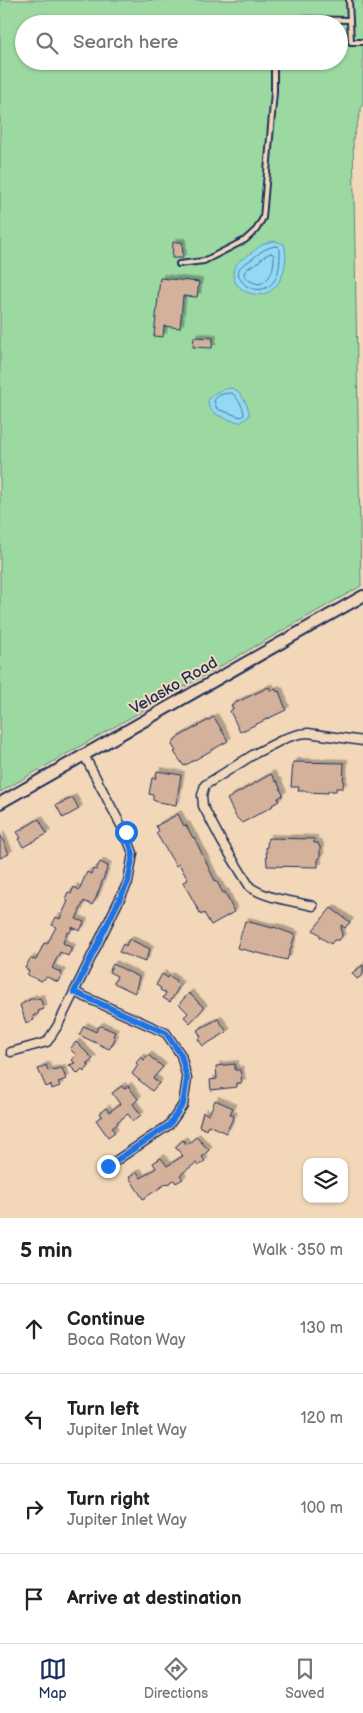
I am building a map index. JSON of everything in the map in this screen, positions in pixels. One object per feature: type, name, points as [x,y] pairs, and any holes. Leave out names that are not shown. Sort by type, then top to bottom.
[{"type":"street","name":"Velasko Road","points":[[0,803],[363,596]]},
{"type":"street","points":[[313,906],[256,892],[250,887],[222,842],[203,806],[202,795],[208,782],[256,753],[286,738],[308,733],[363,741]]},
{"type":"street","points":[[11,1052],[47,1042],[58,1025],[128,882],[133,854],[126,832],[84,755]]},
{"type":"street","points":[[74,992],[166,1033],[181,1055],[187,1079],[183,1104],[169,1125],[108,1166]]},
{"type":"lane","points":[[348,0],[351,42],[363,42]]},
{"type":"lane","points":[[179,264],[204,261],[245,240],[256,230],[264,218],[274,70]]},
{"type":"green space","points":[[0,0],[363,0],[363,102],[353,139],[361,586],[0,792]]},
{"type":"water","points":[[275,241],[284,244],[285,248],[285,265],[281,278],[273,289],[263,294],[253,294],[243,290],[236,283],[233,275],[236,266],[262,245]]},
{"type":"water","points":[[232,388],[242,396],[248,408],[249,416],[242,422],[219,415],[209,407],[208,402],[213,395],[222,390]]},
{"type":"building","points":[[173,242],[182,242],[183,258],[172,258]]},
{"type":"building","points":[[160,278],[199,282],[197,297],[183,296],[180,328],[164,326],[163,337],[154,336]]},
{"type":"building","points":[[194,337],[213,338],[212,348],[193,347]]},
{"type":"building","points":[[269,687],[271,691],[276,689],[277,692],[279,691],[286,710],[240,732],[230,711],[233,709],[231,705]]},
{"type":"building","points":[[214,717],[228,741],[184,766],[174,752],[176,751],[172,745],[175,739]]},
{"type":"building","points":[[293,762],[344,763],[343,788],[336,788],[336,791],[328,791],[328,793],[298,791],[299,787],[291,787]]},
{"type":"building","points":[[157,771],[181,775],[176,805],[153,800],[153,795],[149,794],[152,778],[156,778]]},
{"type":"building","points":[[271,774],[277,781],[283,795],[278,798],[279,801],[273,806],[242,823],[236,817],[227,799]]},
{"type":"building","points":[[73,798],[79,809],[63,818],[56,805]]},
{"type":"building","points":[[178,814],[184,826],[186,825],[194,837],[215,881],[223,893],[225,892],[234,912],[211,925],[204,913],[201,915],[183,882],[188,880],[179,864],[176,866],[156,833],[159,831],[156,826]]},
{"type":"building","points":[[39,819],[47,834],[23,847],[18,839],[21,838],[17,832]]},
{"type":"building","points":[[0,834],[9,854],[0,858]]},
{"type":"building","points":[[268,838],[314,839],[314,843],[318,843],[320,846],[318,867],[267,866],[266,847]]},
{"type":"building","points":[[100,862],[108,866],[96,898],[92,905],[84,901],[76,919],[84,922],[80,931],[72,927],[70,933],[67,932],[63,943],[72,948],[68,956],[60,952],[52,968],[62,973],[58,982],[47,977],[41,981],[27,975],[29,971],[25,968],[30,959],[36,960],[44,943],[47,944],[56,927],[52,925],[56,917],[60,919],[68,901],[65,899],[68,892],[71,894],[74,887],[79,890],[87,872],[91,874],[93,869],[96,870]]},
{"type":"building","points":[[331,908],[350,922],[345,928],[341,925],[342,937],[339,940],[334,940],[331,944],[313,930]]},
{"type":"building","points":[[245,921],[274,927],[295,935],[287,960],[237,948]]},
{"type":"building","points":[[129,939],[150,949],[145,962],[119,952],[123,944],[126,946]]},
{"type":"building","points":[[113,964],[139,977],[135,993],[114,983],[117,976],[109,972]]},
{"type":"building","points":[[363,965],[363,975],[357,979],[352,973]]},
{"type":"building","points":[[162,974],[176,980],[175,982],[180,985],[170,1002],[163,998],[166,993],[156,985]]},
{"type":"building","points":[[189,993],[204,1008],[190,1023],[184,1017],[188,1013],[179,1004]]},
{"type":"building","points":[[33,998],[34,1000],[40,998],[44,1009],[38,1011],[39,1013],[33,1016],[34,1020],[26,1023],[20,1005]]},
{"type":"building","points":[[218,1019],[227,1032],[203,1046],[198,1039],[201,1037],[197,1030]]},
{"type":"building","points":[[84,1026],[96,1032],[98,1027],[101,1026],[115,1032],[113,1036],[115,1038],[111,1047],[109,1049],[79,1035]]},
{"type":"building","points":[[76,1042],[93,1059],[87,1064],[89,1066],[84,1072],[82,1070],[78,1074],[69,1065],[75,1063],[72,1060],[76,1055],[70,1049]]},
{"type":"building","points":[[148,1055],[163,1067],[153,1078],[159,1083],[152,1091],[132,1074],[138,1065],[136,1063],[141,1057],[144,1060]]},
{"type":"building","points":[[235,1064],[235,1070],[240,1070],[242,1083],[237,1083],[237,1087],[211,1090],[210,1080],[217,1079],[216,1066]]},
{"type":"building","points":[[46,1065],[48,1071],[62,1068],[66,1079],[58,1082],[60,1086],[52,1089],[51,1085],[46,1087],[38,1069]]},
{"type":"building","points":[[122,1086],[124,1089],[128,1086],[138,1099],[133,1104],[141,1115],[133,1121],[128,1114],[117,1122],[118,1124],[112,1128],[115,1132],[108,1137],[96,1120],[102,1116],[100,1113],[106,1108],[109,1112],[120,1104],[112,1093]]},
{"type":"building","points":[[215,1100],[233,1108],[230,1114],[234,1116],[226,1133],[208,1125],[206,1130],[199,1126],[203,1112],[209,1115]]},
{"type":"building","points":[[196,1137],[209,1150],[202,1157],[205,1161],[198,1166],[196,1163],[180,1175],[183,1179],[176,1183],[174,1180],[167,1183],[143,1199],[129,1177],[137,1172],[141,1178],[156,1168],[153,1163],[161,1158],[167,1166],[183,1156],[175,1147],[183,1140],[187,1145]]},
{"type":"route","points":[[108,1166],[169,1125],[183,1104],[187,1079],[181,1055],[166,1033],[74,992],[128,882],[133,854],[126,832]]}]
